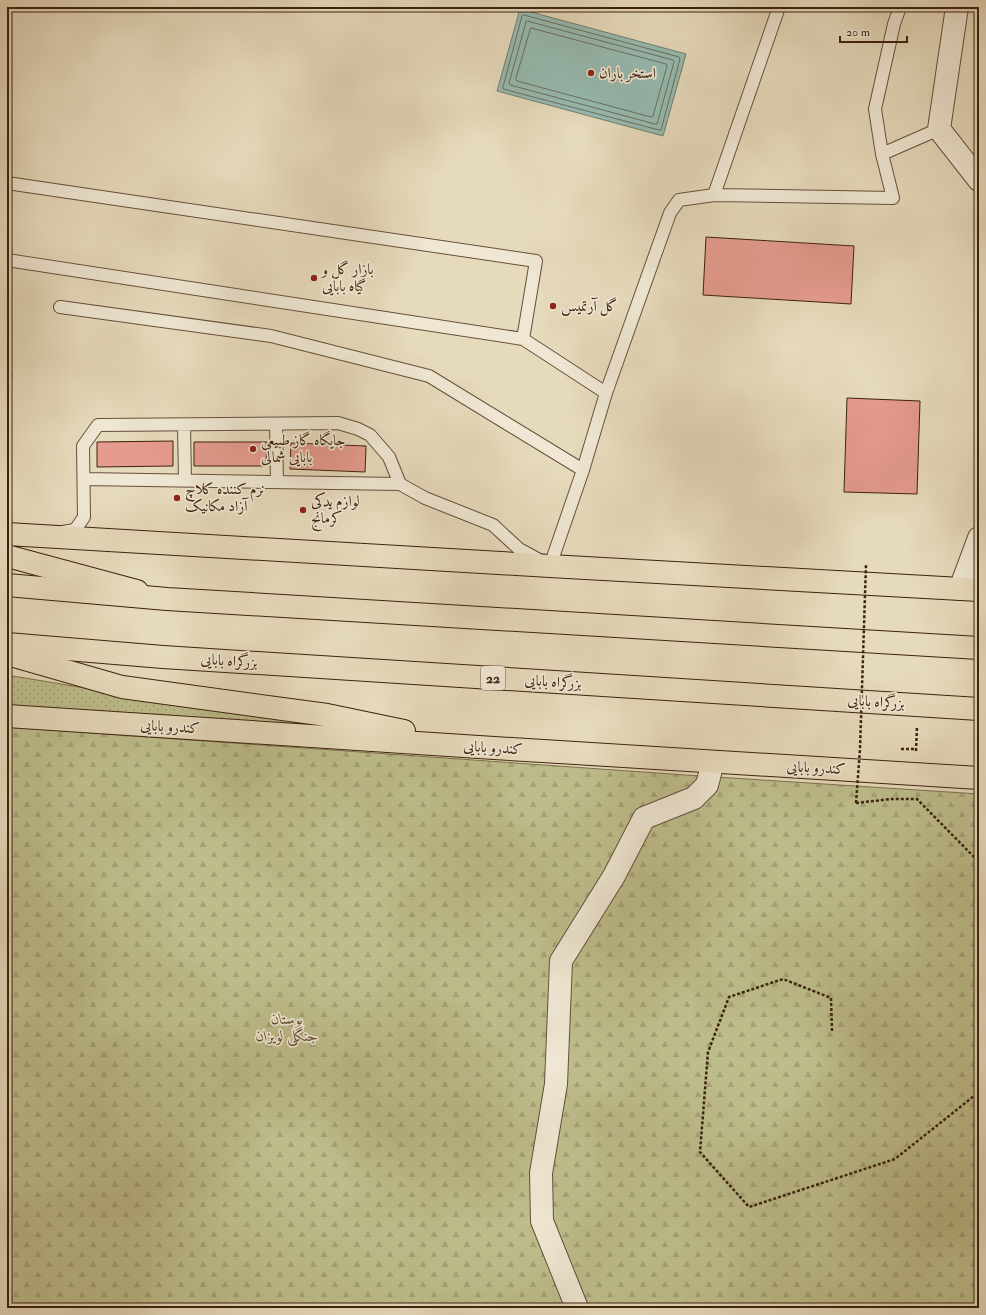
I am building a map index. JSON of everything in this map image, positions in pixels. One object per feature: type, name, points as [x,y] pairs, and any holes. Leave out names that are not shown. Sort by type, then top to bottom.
[{"type":"main road","points":[[7,534],[970,589]]},
{"type":"main road","points":[[7,556],[167,599]]},
{"type":"main road","points":[[7,585],[167,599],[979,648]]},
{"type":"main road","name":"بزرگراه بابایی","points":[[7,644],[163,657],[979,709]]},
{"type":"main road","points":[[7,654],[122,687],[327,716],[494,748]]},
{"type":"main road","name":"کندرو بابایی","points":[[7,716],[979,778]]},
{"type":"street","points":[[957,7],[939,129],[979,180]]},
{"type":"street","points":[[970,589],[979,538]]},
{"type":"street","points":[[577,1308],[542,1221],[541,1173],[556,1084],[561,961],[614,876],[644,818],[694,798],[707,785],[713,762]]},
{"type":"lane","points":[[714,195],[779,7]]},
{"type":"lane","points":[[84,479],[400,484],[425,498],[493,524],[519,549],[550,566],[583,470],[606,393],[670,213],[679,200],[714,195],[893,198],[882,154],[875,109],[894,24],[900,7]]},
{"type":"lane","points":[[882,154],[939,129]]},
{"type":"lane","points":[[7,183],[536,261],[523,339]]},
{"type":"lane","points":[[7,260],[523,339],[606,393]]},
{"type":"lane","points":[[60,307],[272,336],[429,376],[583,470]]},
{"type":"lane","points":[[40,536],[75,530],[84,517],[84,446],[98,425],[338,423],[358,429],[370,435],[389,458],[400,484]]},
{"type":"lane","points":[[276,424],[277,481]]},
{"type":"lane","points":[[184,425],[185,480]]},
{"type":"path","points":[[866,564],[860,749],[856,803],[891,799],[917,799],[979,862]]},
{"type":"path","points":[[832,1031],[831,998],[783,979],[729,997],[708,1052],[700,1152],[749,1207],[895,1159],[979,1092]]},
{"type":"green space","points":[[7,675],[127,695],[370,729],[7,711]]},
{"type":"green space","name":"بوستان جنگلی لویزان","points":[[7,727],[685,775],[979,794],[979,1308],[7,1308]]},
{"type":"water","name":"استخر باران","points":[[520,9],[686,54],[663,136],[497,91]]},
{"type":"building","points":[[706,237],[854,246],[851,304],[703,295]]},
{"type":"building","points":[[7,374],[12,374],[7,421]]},
{"type":"building","points":[[847,398],[920,401],[917,494],[844,492]]},
{"type":"building","points":[[173,441],[173,466],[97,467],[97,442]]},
{"type":"building","points":[[194,442],[267,442],[266,466],[194,466]]},
{"type":"building","points":[[291,443],[366,446],[365,472],[290,469]]},
{"type":"place","name":"استخر باران","points":[[591,73]]},
{"type":"place","name":"بازار گل و گیاه بابایی","points":[[314,278]]},
{"type":"place","name":"گل آرتمیس","points":[[553,306]]},
{"type":"place","name":"جایگاه گاز طبیعی بابایی شمالی","points":[[253,449]]},
{"type":"place","name":"نرم کننده کلاچ آزاد مکانیک","points":[[177,498]]},
{"type":"place","name":"لوازم یدکی کرمانج","points":[[303,510]]}]
